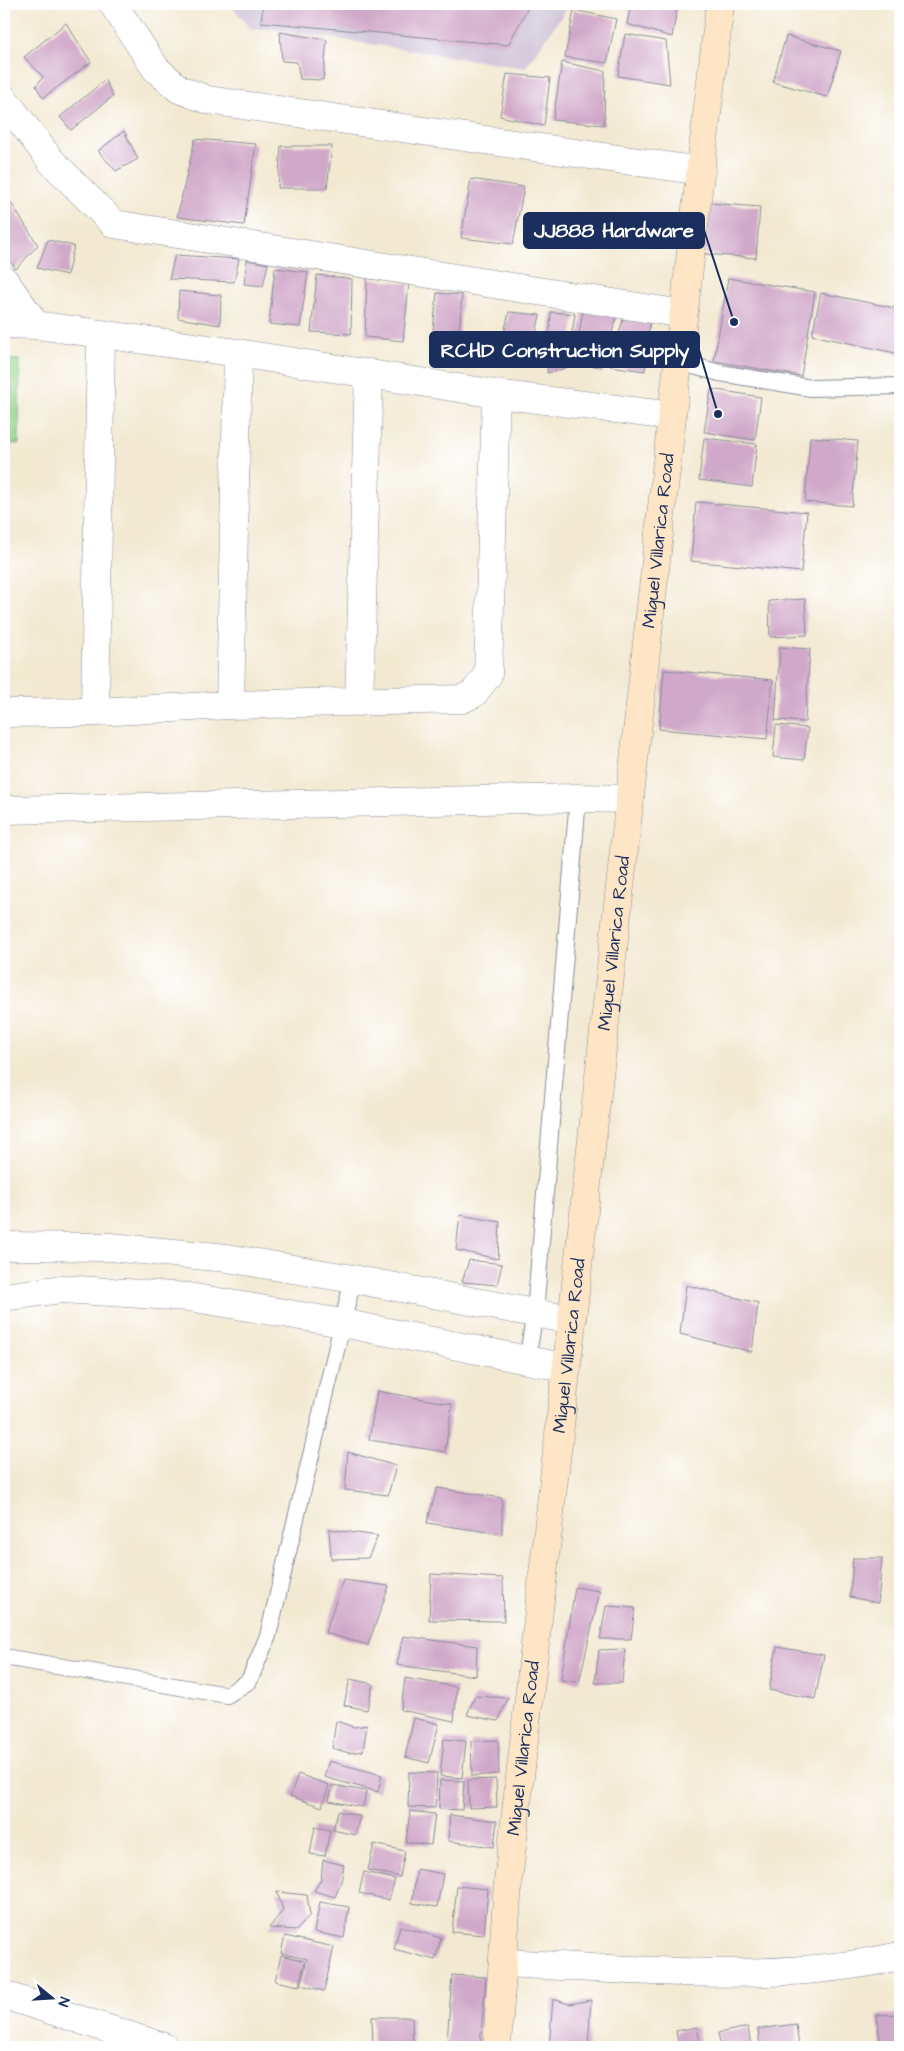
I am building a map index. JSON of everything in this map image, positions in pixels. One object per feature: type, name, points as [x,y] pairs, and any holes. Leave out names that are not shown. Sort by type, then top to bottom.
[{"type":"main road","name":"Miguel Villarica Road","points":[[497,2047],[508,1882],[567,1368],[683,314],[720,4]]},
{"type":"street","points":[[113,4],[156,69],[179,89],[208,100],[701,171]]},
{"type":"street","points":[[4,99],[52,162],[114,224],[683,314]]},
{"type":"street","points":[[4,280],[36,325]]},
{"type":"street","points":[[4,324],[36,325],[238,353],[496,394],[672,416]]},
{"type":"street","points":[[95,712],[101,334]]},
{"type":"street","points":[[230,705],[238,353]]},
{"type":"street","points":[[359,702],[369,373]]},
{"type":"street","points":[[4,713],[95,712],[230,705],[462,699],[473,694],[488,675],[496,394]]},
{"type":"street","points":[[4,810],[578,798],[630,799]]},
{"type":"street","points":[[4,1246],[120,1248],[227,1258],[353,1279],[572,1320]]},
{"type":"street","points":[[4,1297],[62,1289],[189,1297],[342,1323],[567,1368]]},
{"type":"street","points":[[503,1963],[703,1972],[779,1973],[879,1961],[900,1956]]},
{"type":"street","points":[[4,1995],[164,2047]]},
{"type":"lane","points":[[678,362],[720,372],[812,388],[900,386]]},
{"type":"lane","points":[[527,1360],[535,1313],[578,798]]},
{"type":"lane","points":[[4,1657],[227,1695],[249,1681],[268,1636],[353,1279]]},
{"type":"shaded area","points":[[230,4],[570,4],[525,68],[272,29],[251,29]]},
{"type":"green space","points":[[4,360],[20,360],[19,444],[4,443]]},
{"type":"building","points":[[263,4],[530,4],[508,45],[261,22]]},
{"type":"building","points":[[631,4],[678,4],[672,37],[627,24]]},
{"type":"building","points":[[574,10],[616,19],[607,63],[565,57]]},
{"type":"building","points":[[66,23],[91,62],[43,98],[36,86],[43,77],[24,57]]},
{"type":"building","points":[[280,32],[327,40],[323,80],[300,79],[297,62],[282,61]]},
{"type":"building","points":[[625,34],[666,41],[670,84],[618,76]]},
{"type":"building","points":[[786,36],[841,51],[827,97],[773,82]]},
{"type":"building","points":[[562,62],[605,71],[604,125],[553,120]]},
{"type":"building","points":[[507,74],[550,78],[544,126],[500,116]]},
{"type":"building","points":[[105,80],[113,96],[71,130],[60,117]]},
{"type":"building","points":[[124,131],[138,159],[116,171],[98,151]]},
{"type":"building","points":[[195,139],[256,144],[244,225],[177,217]]},
{"type":"building","points":[[281,146],[332,146],[327,188],[278,188]]},
{"type":"building","points":[[471,179],[524,187],[513,244],[461,238]]},
{"type":"building","points":[[9,200],[38,245],[16,269],[4,253],[4,205]]},
{"type":"building","points":[[709,203],[760,207],[756,258],[705,254]]},
{"type":"building","points":[[48,240],[74,246],[67,275],[37,268]]},
{"type":"building","points":[[175,255],[239,259],[234,282],[169,279]]},
{"type":"building","points":[[247,260],[268,264],[263,286],[244,284]]},
{"type":"building","points":[[275,268],[308,272],[300,327],[269,324]]},
{"type":"building","points":[[317,275],[352,279],[351,334],[311,332]]},
{"type":"building","points":[[367,278],[409,284],[403,341],[365,337]]},
{"type":"building","points":[[728,278],[815,292],[801,376],[714,361]]},
{"type":"building","points":[[179,291],[221,295],[220,325],[178,318]]},
{"type":"building","points":[[437,293],[462,295],[458,349],[431,349]]},
{"type":"building","points":[[821,293],[900,309],[900,354],[812,335]]},
{"type":"building","points":[[583,311],[618,312],[602,367],[574,364]]},
{"type":"building","points":[[509,312],[540,315],[530,360],[498,358]]},
{"type":"building","points":[[551,312],[575,314],[566,368],[547,373]]},
{"type":"building","points":[[623,319],[650,319],[645,371],[610,366]]},
{"type":"building","points":[[711,389],[761,397],[755,440],[704,432]]},
{"type":"building","points":[[810,437],[858,441],[852,506],[805,502]]},
{"type":"building","points":[[704,438],[757,444],[752,487],[699,480]]},
{"type":"building","points":[[696,502],[807,512],[801,572],[691,561]]},
{"type":"building","points":[[805,599],[807,635],[770,637],[769,601]]},
{"type":"building","points":[[780,647],[810,649],[805,722],[775,720]]},
{"type":"building","points":[[664,670],[773,680],[767,739],[659,729]]},
{"type":"building","points":[[776,725],[808,728],[804,760],[773,757]]},
{"type":"building","points":[[460,1215],[500,1222],[498,1259],[456,1250]]},
{"type":"building","points":[[469,1260],[502,1264],[497,1285],[462,1282]]},
{"type":"building","points":[[686,1285],[758,1303],[752,1352],[680,1334]]},
{"type":"building","points":[[377,1391],[452,1404],[445,1452],[369,1440]]},
{"type":"building","points":[[348,1452],[396,1466],[388,1495],[345,1490]]},
{"type":"building","points":[[437,1488],[502,1498],[502,1534],[427,1523]]},
{"type":"building","points":[[329,1529],[378,1536],[368,1558],[331,1559]]},
{"type":"building","points":[[853,1558],[882,1558],[878,1603],[850,1597]]},
{"type":"building","points":[[431,1574],[503,1578],[504,1621],[429,1620]]},
{"type":"building","points":[[343,1580],[389,1586],[368,1645],[325,1633]]},
{"type":"building","points":[[575,1587],[600,1591],[579,1682],[561,1680]]},
{"type":"building","points":[[606,1606],[635,1608],[631,1639],[600,1639]]},
{"type":"building","points":[[403,1636],[477,1646],[476,1676],[397,1665]]},
{"type":"building","points":[[777,1647],[824,1655],[815,1699],[769,1690]]},
{"type":"building","points":[[625,1649],[622,1683],[595,1683],[599,1650]]},
{"type":"building","points":[[405,1678],[457,1687],[454,1721],[401,1710]]},
{"type":"building","points":[[350,1679],[373,1684],[367,1710],[344,1705]]},
{"type":"building","points":[[475,1696],[508,1698],[498,1721],[467,1715]]},
{"type":"building","points":[[414,1718],[439,1724],[429,1763],[405,1757]]},
{"type":"building","points":[[336,1721],[354,1727],[367,1725],[363,1751],[349,1753],[332,1748]]},
{"type":"building","points":[[444,1739],[466,1741],[462,1778],[440,1776]]},
{"type":"building","points":[[498,1740],[499,1774],[472,1776],[471,1741]]},
{"type":"building","points":[[329,1761],[382,1775],[378,1792],[324,1777]]},
{"type":"building","points":[[409,1772],[437,1773],[435,1808],[408,1807]]},
{"type":"building","points":[[298,1774],[329,1785],[322,1807],[290,1796]]},
{"type":"building","points":[[496,1779],[497,1807],[469,1808],[468,1780]]},
{"type":"building","points":[[440,1780],[464,1781],[462,1810],[439,1809]]},
{"type":"building","points":[[332,1785],[366,1791],[363,1807],[329,1801]]},
{"type":"building","points":[[338,1811],[360,1816],[355,1835],[333,1830]]},
{"type":"building","points":[[410,1811],[435,1814],[431,1845],[406,1842]]},
{"type":"building","points":[[450,1815],[497,1821],[494,1847],[448,1841]]},
{"type":"building","points":[[315,1827],[330,1830],[325,1856],[310,1854]]},
{"type":"building","points":[[374,1844],[405,1851],[400,1877],[368,1870]]},
{"type":"building","points":[[323,1860],[344,1865],[341,1882],[335,1897],[314,1891],[321,1879]]},
{"type":"building","points":[[417,1869],[443,1874],[437,1907],[412,1903]]},
{"type":"building","points":[[364,1872],[395,1879],[389,1900],[359,1893]]},
{"type":"building","points":[[457,1886],[488,1889],[484,1935],[452,1932]]},
{"type":"building","points":[[277,1892],[307,1895],[310,1915],[297,1930],[269,1928],[283,1910]]},
{"type":"building","points":[[320,1902],[349,1907],[344,1938],[314,1932]]},
{"type":"building","points":[[400,1926],[441,1938],[435,1960],[394,1949]]},
{"type":"building","points":[[285,1936],[334,1947],[324,1991],[301,1985],[307,1959],[281,1953]]},
{"type":"building","points":[[281,1955],[305,1961],[299,1986],[275,1981]]},
{"type":"building","points":[[452,1975],[486,1977],[480,2046],[447,2043]]},
{"type":"building","points":[[553,1999],[569,2004],[591,2000],[588,2047],[549,2047]]},
{"type":"building","points":[[900,2014],[900,2047],[881,2047],[877,2015]]},
{"type":"building","points":[[372,2017],[412,2017],[413,2047],[373,2047]]},
{"type":"building","points":[[796,2024],[799,2047],[760,2047],[758,2029]]},
{"type":"building","points":[[697,2027],[701,2047],[679,2047],[676,2031]]},
{"type":"building","points":[[748,2027],[751,2047],[721,2047],[718,2033]]},
{"type":"place","name":"JJ888 Hardware","points":[[734,322]]},
{"type":"place","name":"RCHD Construction Supply","points":[[718,414]]}]
